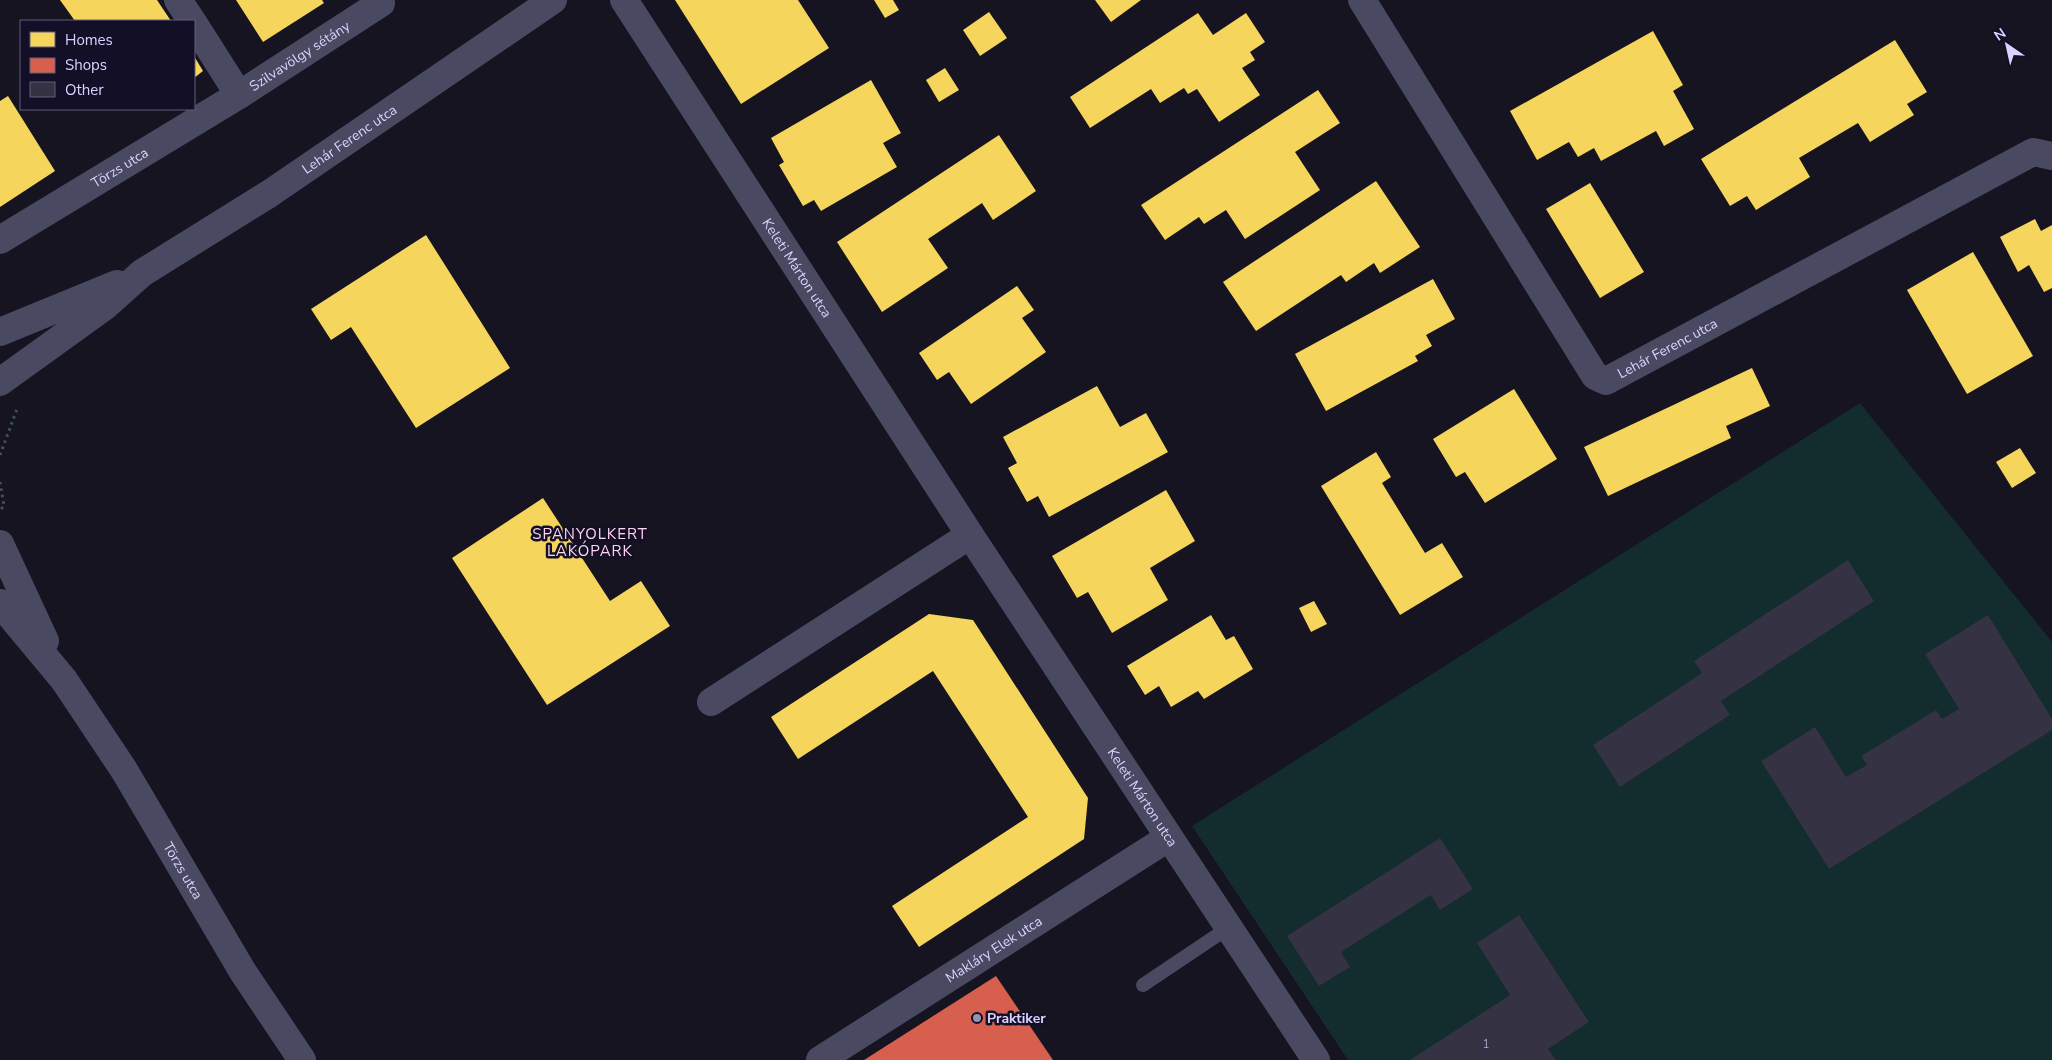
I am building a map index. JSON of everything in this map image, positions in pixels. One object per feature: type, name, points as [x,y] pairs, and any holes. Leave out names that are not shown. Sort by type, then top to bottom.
[{"type":"street","name":"Szilvavölgy sétány","points":[[178,0],[191,20]]},
{"type":"street","name":"Lehár Ferenc utca","points":[[0,332],[142,273],[269,194],[553,0]]},
{"type":"street","name":"Keleti Márton utca","points":[[624,0],[970,535],[1316,1060]]},
{"type":"street","name":"Lehár Ferenc utca","points":[[1362,0],[1595,376],[1606,382],[2033,152],[2052,156]]},
{"type":"street","name":"Szilvavölgy sétány","points":[[195,26],[239,95],[381,3]]},
{"type":"street","name":"Törzs utca","points":[[0,240],[239,95]]},
{"type":"street","name":"Lehár Ferenc utca","points":[[0,382],[104,307],[142,273]]},
{"type":"street","points":[[711,702],[970,535]]},
{"type":"street","name":"Törzs utca","points":[[0,544],[64,680]]},
{"type":"street","name":"Törzs utca","points":[[0,604],[64,680],[124,770],[243,972],[302,1060]]},
{"type":"street","name":"Makláry Elek utca","points":[[820,1060],[1168,838]]},
{"type":"lane","points":[[1143,985],[1228,928]]},
{"type":"path","points":[[0,456],[14,412],[20,406]]},
{"type":"path","points":[[0,482],[4,506],[0,510]]},
{"type":"green space","points":[[1860,403],[2052,642],[2052,1060],[1348,1060],[1192,826]]},
{"type":"building: Homes","points":[[60,0],[157,0],[170,20],[74,20]]},
{"type":"building: Homes","points":[[236,0],[322,0],[324,3],[263,42]]},
{"type":"building: Homes","points":[[675,0],[798,0],[829,48],[741,104]]},
{"type":"building: Homes","points":[[874,0],[893,0],[899,10],[885,18]]},
{"type":"building: Homes","points":[[1095,0],[1141,0],[1111,22]]},
{"type":"building: Homes","points":[[989,12],[1007,38],[980,56],[963,30]]},
{"type":"building: Homes","points":[[1198,13],[1213,35],[1246,13],[1265,42],[1250,52],[1255,60],[1242,68],[1260,95],[1219,122],[1197,89],[1188,94],[1184,88],[1160,103],[1151,89],[1090,128],[1070,97]]},
{"type":"building: Homes","points":[[1653,31],[1683,85],[1673,91],[1694,129],[1664,146],[1656,131],[1601,161],[1594,148],[1578,157],[1569,142],[1537,160],[1510,111]]},
{"type":"building: Homes","points":[[1895,40],[1927,92],[1907,104],[1914,115],[1870,142],[1858,123],[1799,158],[1810,177],[1756,210],[1747,196],[1730,206],[1701,159]]},
{"type":"building: Homes","points":[[195,58],[203,71],[195,77]]},
{"type":"building: Homes","points":[[945,68],[959,90],[939,102],[926,80]]},
{"type":"building: Homes","points":[[871,80],[901,133],[883,143],[897,167],[821,211],[814,200],[803,206],[779,165],[784,162],[771,138]]},
{"type":"building: Homes","points":[[1318,90],[1340,123],[1295,152],[1320,190],[1245,239],[1226,210],[1204,224],[1199,217],[1165,240],[1141,205]]},
{"type":"building: Homes","points":[[8,96],[55,171],[0,207],[0,101]]},
{"type":"building: Homes","points":[[999,135],[1036,191],[993,220],[982,203],[928,239],[948,268],[882,312],[837,242]]},
{"type":"building: Homes","points":[[1376,181],[1420,247],[1380,273],[1374,263],[1346,282],[1341,275],[1256,331],[1223,282]]},
{"type":"building: Homes","points":[[1590,183],[1644,272],[1600,298],[1546,209]]},
{"type":"building: Homes","points":[[2035,219],[2041,231],[2052,225],[2052,288],[2044,292],[2029,265],[2018,272],[2000,237]]},
{"type":"building: Homes","points":[[426,235],[510,368],[416,428],[351,327],[331,340],[311,309]]},
{"type":"building: Homes","points":[[1973,252],[2033,356],[1967,394],[1907,290]]},
{"type":"building: Homes","points":[[1433,279],[1455,319],[1426,335],[1432,346],[1415,356],[1418,361],[1326,411],[1295,354]]},
{"type":"building: Homes","points":[[1017,286],[1034,310],[1022,318],[1046,352],[971,404],[949,372],[937,380],[919,353]]},
{"type":"building: Homes","points":[[1752,368],[1770,406],[1726,426],[1731,438],[1608,496],[1584,447]]},
{"type":"building: Homes","points":[[1097,386],[1120,427],[1146,413],[1168,452],[1049,517],[1038,496],[1027,502],[1008,468],[1017,463],[1003,437]]},
{"type":"building: Homes","points":[[1514,389],[1557,459],[1485,503],[1465,472],[1456,477],[1433,439]]},
{"type":"building: Homes","points":[[2020,448],[2036,473],[2012,488],[1996,462]]},
{"type":"building: Homes","points":[[1376,452],[1391,477],[1382,483],[1425,553],[1442,543],[1463,577],[1400,615],[1321,486]]},
{"type":"building: Homes","points":[[1166,490],[1195,541],[1150,568],[1168,600],[1112,633],[1088,592],[1077,598],[1052,556]]},
{"type":"building: Homes","points":[[543,498],[610,601],[641,581],[670,626],[547,705],[452,558]]},
{"type":"building: Homes","points":[[1314,601],[1327,624],[1311,632],[1299,608]]},
{"type":"building: Homes","points":[[929,614],[973,620],[1088,798],[1084,839],[919,947],[892,906],[1028,817],[933,671],[798,759],[771,717]]},
{"type":"building: Homes","points":[[1211,615],[1226,640],[1234,636],[1253,669],[1204,699],[1198,691],[1171,707],[1159,686],[1145,695],[1127,666]]},
{"type":"building: Shops","name":"Praktiker","points":[[996,976],[1053,1060],[864,1060]]},
{"type":"building: Other","points":[[1848,560],[1874,601],[1721,701],[1730,715],[1620,787],[1593,745],[1702,673],[1694,661]]},
{"type":"building: Other","points":[[1988,615],[2052,719],[2052,730],[1829,869],[1761,761],[1815,727],[1846,777],[1867,765],[1861,756],[1936,710],[1942,719],[1959,709],[1925,654]]},
{"type":"building: Other","points":[[1440,838],[1473,889],[1440,910],[1431,895],[1341,952],[1350,967],[1319,986],[1287,936]]},
{"type":"building: Other","points":[[1519,915],[1589,1022],[1548,1049],[1556,1060],[1410,1060],[1510,995],[1477,943]]},
{"type":"place","name":"Praktiker","points":[[977,1018]]},
{"type":"district","name":"SPANYOLKERT LAKÓPARK","points":[[590,542]]}]
